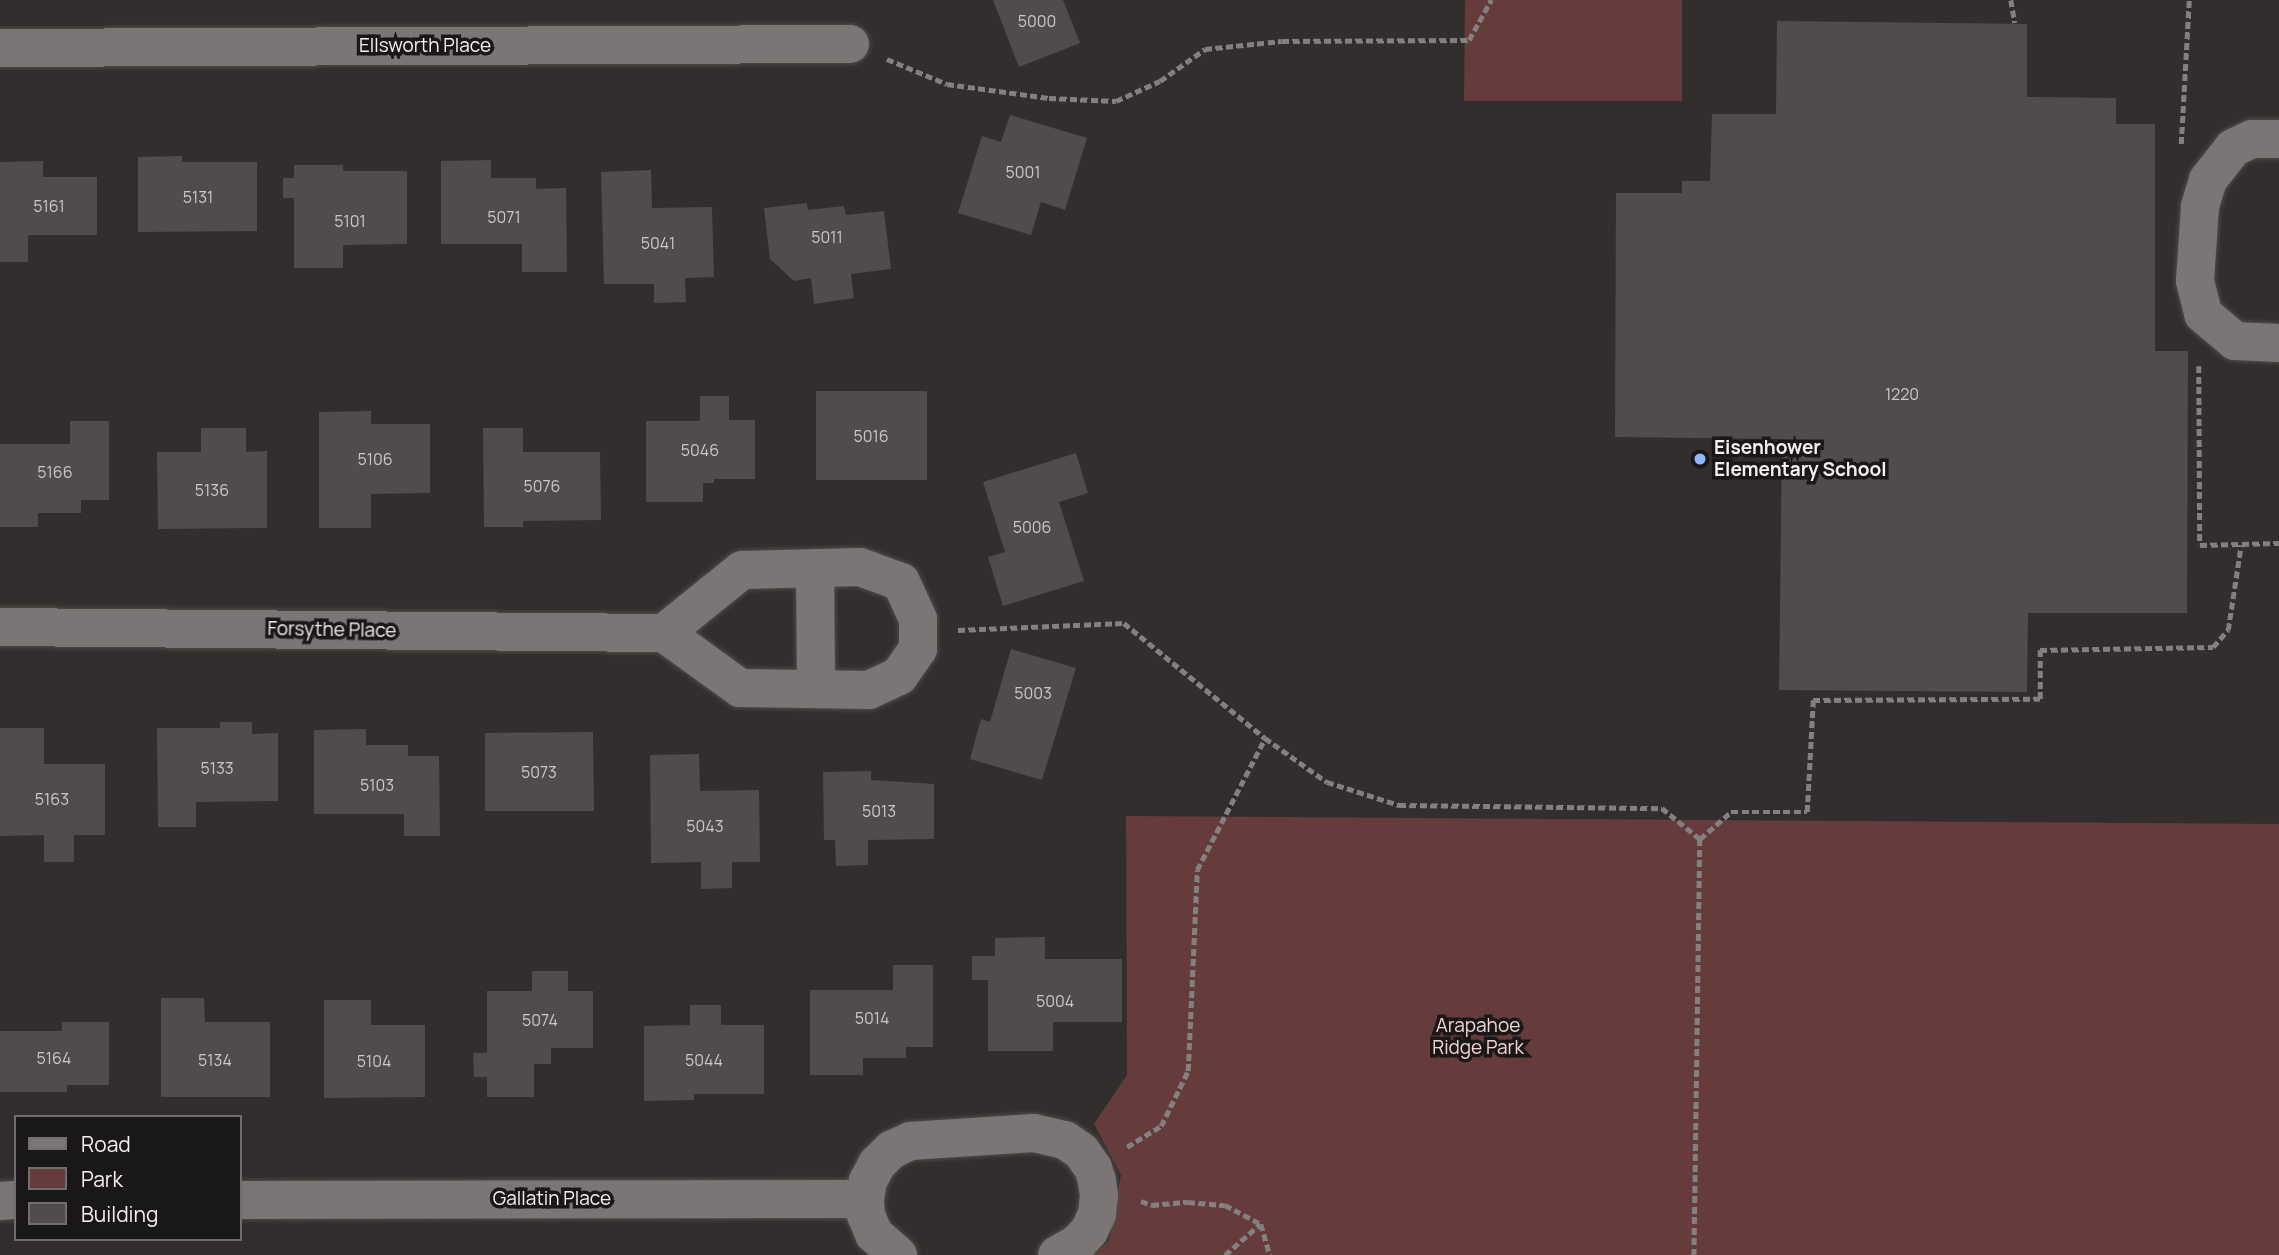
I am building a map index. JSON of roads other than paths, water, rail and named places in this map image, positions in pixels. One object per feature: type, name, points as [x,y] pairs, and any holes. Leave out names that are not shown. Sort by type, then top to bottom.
[{"type":"street","name":"Ellsworth Place","points":[[0,48],[850,44]]},
{"type":"street","points":[[2279,139],[2252,139],[2234,148],[2208,180],[2200,207],[2195,281],[2203,314],[2235,341],[2279,344]]},
{"type":"street","points":[[860,567],[901,582],[918,619],[918,649],[900,676],[869,691],[740,688],[664,633],[742,570],[815,568],[860,567]]},
{"type":"street","points":[[815,568],[816,689]]},
{"type":"street","name":"Forsythe Place","points":[[0,627],[664,633]]},
{"type":"street","points":[[898,1255],[874,1234],[866,1215],[868,1181],[877,1164],[891,1150],[910,1141],[1050,1134],[1065,1140],[1081,1152],[1093,1168],[1100,1195],[1097,1214],[1078,1243],[1057,1255]]},
{"type":"street","name":"Gallatin Place","points":[[242,1200],[865,1199]]},
{"type":"place","name":"Eisenhower Elementary School","points":[[1700,459]]},
{"type":"park label","name":"Arapahoe Ridge Park","points":[[1478,1037]]}]
